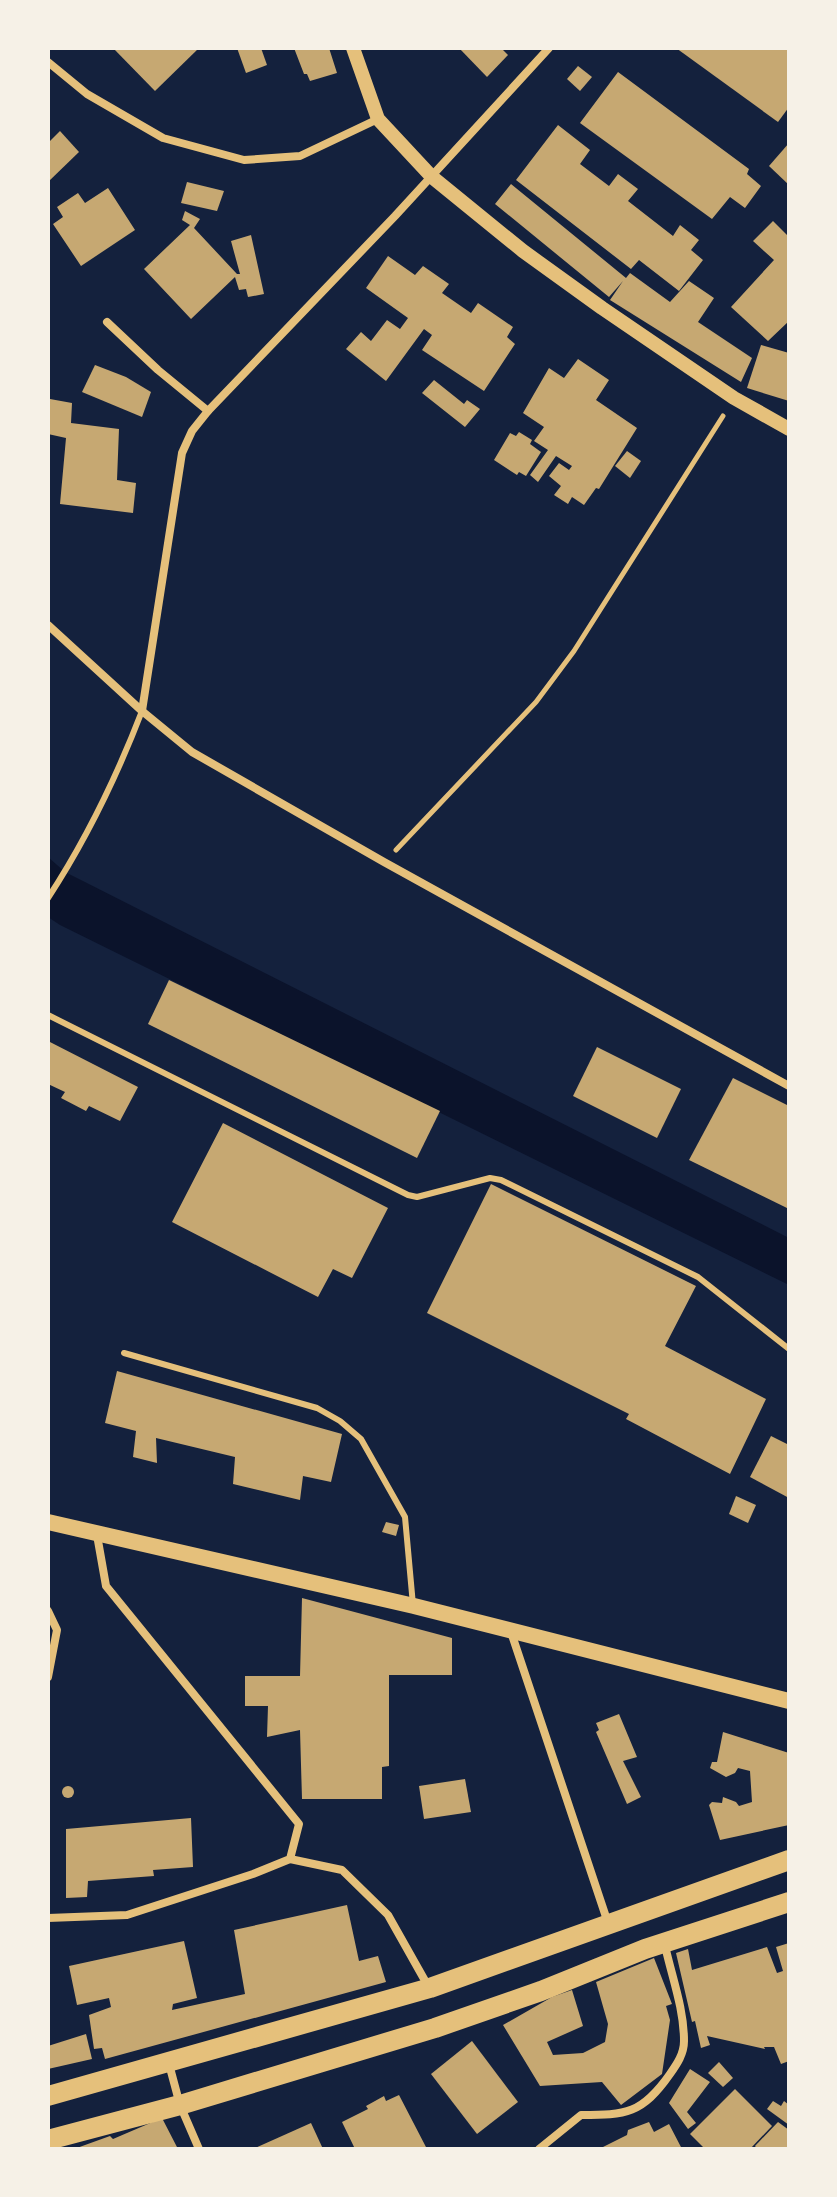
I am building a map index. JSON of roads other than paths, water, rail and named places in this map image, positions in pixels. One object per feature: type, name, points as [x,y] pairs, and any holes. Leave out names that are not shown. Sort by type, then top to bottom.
[{"type":"main road","points":[[48,1522],[414,1606],[789,1701]]},
{"type":"main road","points":[[48,2096],[430,1988],[789,1860]]},
{"type":"main road","points":[[48,2140],[180,2105],[435,2028],[658,1945],[789,1902]]},
{"type":"street","points":[[353,48],[378,119],[432,177],[556,275],[734,398],[789,429]]},
{"type":"street","points":[[142,711],[182,453],[192,431],[549,48]]},
{"type":"street","points":[[48,62],[87,94],[163,138],[244,160],[300,156],[378,119]]},
{"type":"street","points":[[107,322],[208,411]]},
{"type":"street","points":[[48,625],[192,752],[789,1086]]},
{"type":"street","points":[[97,1535],[106,1586],[299,1824],[290,1859]]},
{"type":"street","points":[[48,1611],[57,1630],[48,1677]]},
{"type":"street","points":[[510,1632],[608,1924]]},
{"type":"street","points":[[48,1918],[127,1915],[290,1859],[342,1870],[388,1915],[430,1988]]},
{"type":"street","points":[[539,2149],[581,2115],[613,2115],[636,2109],[657,2091],[682,2056],[684,2042],[680,2006],[666,1950],[658,1945]]},
{"type":"street","points":[[168,2064],[180,2105],[199,2149]]},
{"type":"lane","points":[[48,898],[65,872],[123,760],[142,711]]},
{"type":"lane","points":[[48,1015],[408,1195],[417,1197],[490,1178],[501,1180],[698,1277],[789,1349]]},
{"type":"lane","points":[[124,1353],[317,1408],[340,1421],[361,1439],[405,1517],[414,1606]]},
{"type":"water","points":[[48,857],[65,872],[789,1238],[789,1285],[60,925],[48,917]]}]
